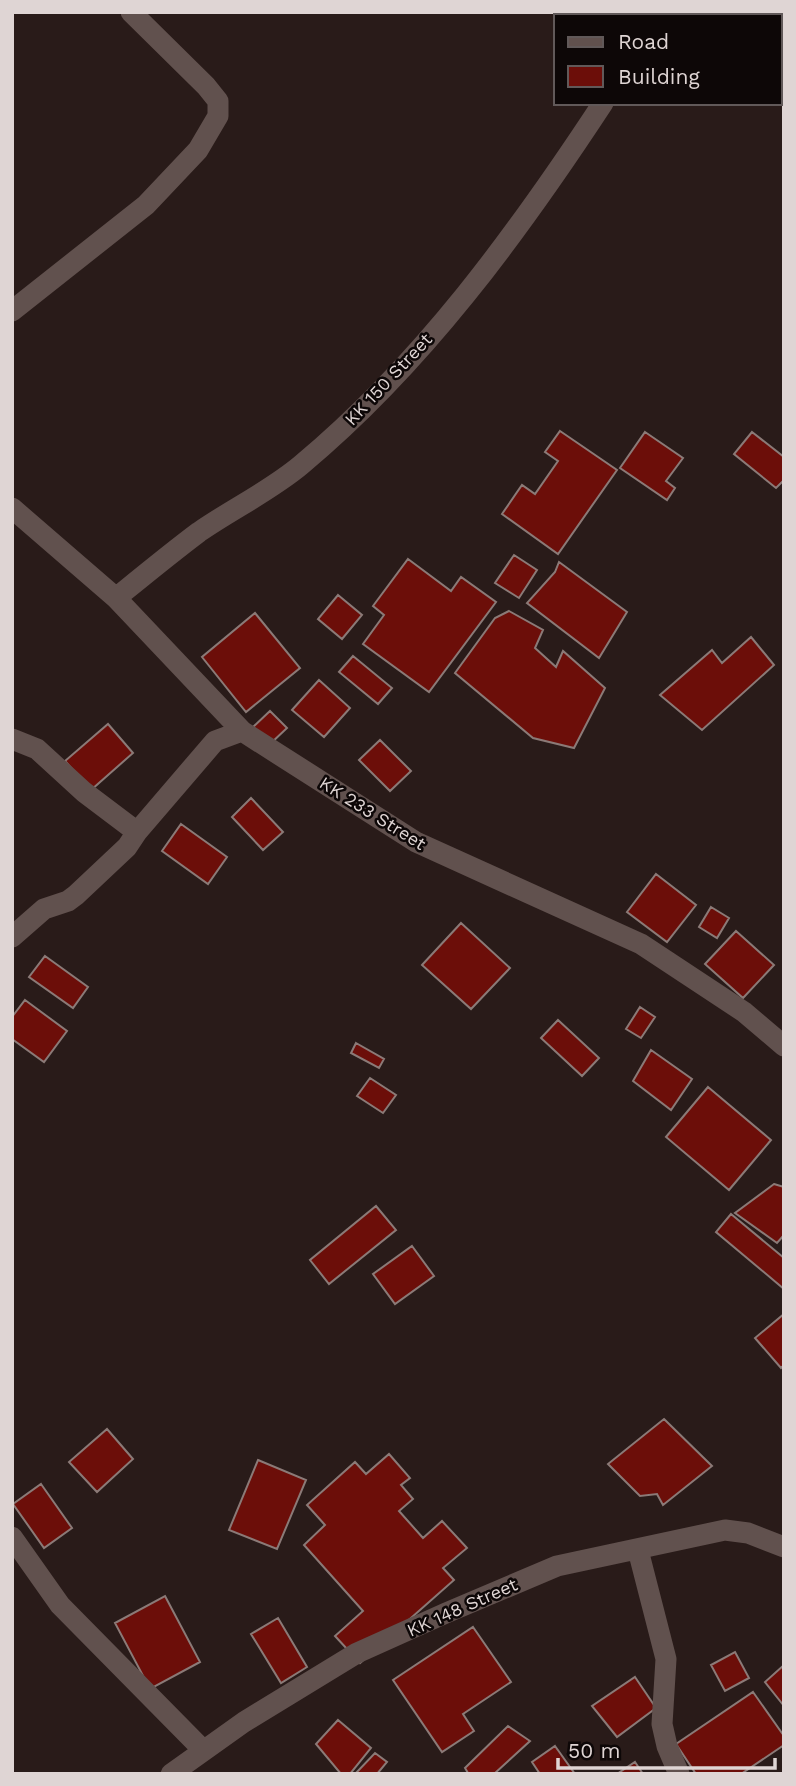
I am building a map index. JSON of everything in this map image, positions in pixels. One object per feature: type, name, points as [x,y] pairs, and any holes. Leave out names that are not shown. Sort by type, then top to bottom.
[{"type":"street","points":[[12,311],[145,205],[198,150],[218,116],[219,102],[206,86],[131,12]]},
{"type":"street","name":"KK 150 Street","points":[[116,598],[199,533],[299,466],[359,413],[408,362],[504,245],[566,160],[602,105]]},
{"type":"street","name":"KK 233 Street","points":[[12,508],[116,598],[242,731],[416,842],[641,944],[744,1012],[784,1046]]},
{"type":"street","points":[[12,937],[44,909],[68,901],[76,895],[127,847],[215,741],[242,731]]},
{"type":"street","points":[[12,738],[37,749],[84,792],[138,832]]},
{"type":"street","name":"KK 148 Street","points":[[171,1774],[244,1722],[357,1653],[557,1566],[725,1530],[748,1534],[784,1547]]},
{"type":"street","points":[[12,1537],[60,1605],[203,1750]]},
{"type":"street","points":[[638,1550],[666,1659],[662,1724],[667,1746],[679,1774]]},
{"type":"building","points":[[560,431],[617,470],[558,554],[502,514],[522,485],[535,494],[558,461],[545,452]]},
{"type":"building","points":[[645,432],[683,458],[666,481],[675,488],[667,500],[620,468]]},
{"type":"building","points":[[752,432],[784,457],[784,480],[776,488],[734,454]]},
{"type":"building","points":[[514,555],[537,570],[519,598],[495,583]]},
{"type":"building","points":[[408,559],[451,591],[461,577],[496,602],[429,692],[363,644],[384,615],[373,606]]},
{"type":"building","points":[[559,562],[627,612],[599,658],[527,603],[555,572]]},
{"type":"building","points":[[338,595],[362,615],[342,639],[318,619]]},
{"type":"building","points":[[509,611],[543,630],[535,648],[556,667],[563,651],[605,688],[574,748],[533,738],[455,673],[495,618]]},
{"type":"building","points":[[255,613],[300,668],[246,712],[202,657]]},
{"type":"building","points":[[751,637],[774,665],[702,730],[660,695],[712,650],[722,663]]},
{"type":"building","points":[[353,656],[392,688],[378,704],[339,672]]},
{"type":"building","points":[[319,680],[350,708],[324,737],[292,710]]},
{"type":"building","points":[[270,711],[287,728],[270,744],[253,727]]},
{"type":"building","points":[[108,724],[133,753],[91,790],[65,761]]},
{"type":"building","points":[[380,740],[411,771],[390,791],[359,760]]},
{"type":"building","points":[[251,798],[283,832],[263,850],[232,817]]},
{"type":"building","points":[[181,824],[227,857],[208,884],[162,851]]},
{"type":"building","points":[[656,874],[696,905],[667,942],[627,912]]},
{"type":"building","points":[[711,907],[729,918],[717,938],[699,927]]},
{"type":"building","points":[[461,923],[510,968],[471,1009],[422,965]]},
{"type":"building","points":[[736,931],[774,965],[743,998],[705,964]]},
{"type":"building","points":[[45,956],[88,987],[73,1008],[29,977]]},
{"type":"building","points":[[25,1000],[67,1031],[44,1062],[12,1039],[12,1017]]},
{"type":"building","points":[[640,1007],[655,1017],[641,1038],[626,1029]]},
{"type":"building","points":[[558,1020],[599,1058],[582,1076],[541,1038]]},
{"type":"building","points":[[356,1043],[384,1059],[379,1068],[351,1053]]},
{"type":"building","points":[[651,1050],[692,1079],[671,1110],[633,1081]]},
{"type":"building","points":[[370,1078],[396,1095],[383,1113],[357,1096]]},
{"type":"building","points":[[708,1087],[771,1140],[729,1190],[666,1137]]},
{"type":"building","points":[[774,1184],[784,1187],[784,1235],[777,1243],[735,1213]]},
{"type":"building","points":[[376,1206],[396,1230],[329,1284],[310,1260]]},
{"type":"building","points":[[731,1214],[784,1258],[784,1289],[716,1232]]},
{"type":"building","points":[[412,1246],[434,1276],[395,1304],[373,1274]]},
{"type":"building","points":[[784,1314],[784,1365],[781,1368],[755,1338]]},
{"type":"building","points":[[664,1419],[712,1466],[663,1505],[657,1494],[640,1496],[608,1464]]},
{"type":"building","points":[[107,1429],[133,1459],[97,1492],[69,1462]]},
{"type":"building","points":[[389,1454],[410,1478],[401,1485],[413,1499],[399,1511],[423,1538],[442,1521],[467,1548],[443,1568],[454,1580],[360,1663],[335,1636],[363,1611],[304,1545],[325,1525],[307,1505],[355,1462],[366,1474]]},
{"type":"building","points":[[258,1460],[306,1480],[277,1549],[229,1530]]},
{"type":"building","points":[[41,1484],[72,1528],[44,1548],[13,1504]]},
{"type":"building","points":[[165,1596],[200,1662],[150,1689],[115,1623]]},
{"type":"building","points":[[278,1618],[307,1667],[281,1683],[251,1634]]},
{"type":"building","points":[[473,1627],[511,1682],[463,1714],[474,1731],[442,1752],[393,1680]]},
{"type":"building","points":[[735,1652],[749,1678],[725,1691],[711,1665]]},
{"type":"building","points":[[784,1665],[784,1706],[765,1682]]},
{"type":"building","points":[[635,1677],[656,1708],[617,1737],[592,1706]]},
{"type":"building","points":[[753,1692],[784,1736],[784,1745],[741,1774],[696,1774],[676,1744]]},
{"type":"building","points":[[338,1720],[371,1748],[350,1774],[341,1774],[316,1744]]},
{"type":"building","points":[[508,1726],[530,1741],[494,1774],[468,1773],[465,1768]]},
{"type":"building","points":[[555,1746],[575,1774],[540,1774],[532,1762]]},
{"type":"building","points":[[375,1753],[387,1762],[377,1774],[355,1774]]},
{"type":"building","points":[[635,1762],[643,1774],[617,1774]]}]
